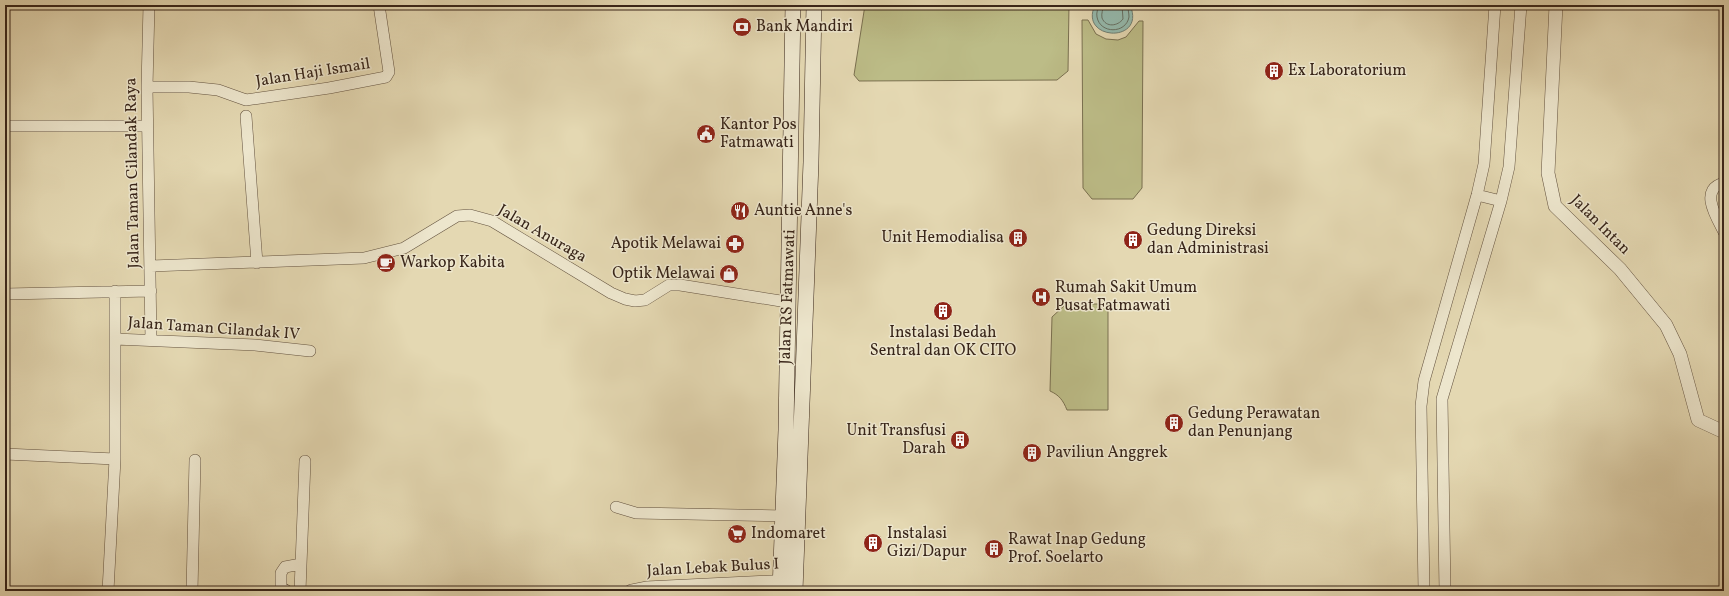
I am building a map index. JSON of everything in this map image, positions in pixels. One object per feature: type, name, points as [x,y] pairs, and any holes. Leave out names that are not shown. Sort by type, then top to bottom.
[{"type":"main road","name":"Jalan RS Fatmawati","points":[[781,586],[793,5]]},
{"type":"main road","name":"Jalan RS Fatmawati","points":[[796,586],[812,118],[814,5]]},
{"type":"main road","points":[[791,119],[812,118]]},
{"type":"street","name":"Jalan Taman Cilandak Raya","points":[[149,5],[147,126],[151,266],[151,340]]},
{"type":"street","name":"Jalan Haji Ismail","points":[[147,87],[189,87],[218,90],[246,100],[329,88],[386,77],[389,74],[379,5]]},
{"type":"street","points":[[1424,591],[1421,406],[1424,381],[1477,195],[1484,164],[1495,5]]},
{"type":"street","points":[[1445,591],[1442,399],[1501,201],[1509,166],[1521,5]]},
{"type":"street","name":"Jalan Intan","points":[[1556,5],[1548,173],[1556,206],[1620,269],[1666,325],[1680,354],[1698,420],[1724,432]]},
{"type":"street","points":[[246,116],[256,263]]},
{"type":"street","points":[[5,126],[147,126]]},
{"type":"street","points":[[1724,183],[1716,187],[1710,198],[1712,209],[1724,232]]},
{"type":"street","points":[[1477,195],[1501,201]]},
{"type":"street","name":"Jalan Anuraga","points":[[151,266],[256,263],[370,256],[404,248],[457,216],[470,215],[492,221],[611,293],[625,299],[635,301],[645,300],[669,285],[675,285],[787,302]]},
{"type":"street","points":[[5,294],[151,290]]},
{"type":"street","points":[[108,591],[115,459],[115,291]]},
{"type":"street","name":"Jalan Taman Cilandak IV","points":[[115,339],[256,345],[310,351]]},
{"type":"street","points":[[5,454],[115,459]]},
{"type":"street","points":[[192,591],[195,460]]},
{"type":"street","points":[[300,591],[305,461]]},
{"type":"street","points":[[616,507],[636,513],[783,516]]},
{"type":"street","points":[[286,591],[281,587],[281,573],[285,566],[301,564]]},
{"type":"street","name":"Jalan Lebak Bulus I","points":[[631,591],[646,588],[796,586]]},
{"type":"green space","points":[[865,5],[1069,5],[1068,71],[1057,80],[859,81],[854,75]]},
{"type":"green space","points":[[1082,20],[1088,20],[1096,34],[1106,39],[1118,40],[1126,37],[1139,21],[1143,21],[1142,188],[1133,199],[1092,199],[1083,188]]},
{"type":"green space","points":[[1066,304],[1108,304],[1108,410],[1067,410],[1060,398],[1050,391],[1052,317]]},
{"type":"water","points":[[1095,5],[1130,5],[1133,18],[1129,27],[1122,32],[1112,33],[1103,31],[1096,26],[1092,17]]},
{"type":"place","name":"Bank Mandiri","points":[[742,27]]},
{"type":"place","name":"Ex Laboratorium","points":[[1274,71]]},
{"type":"place","name":"Kantor Pos Fatmawati","points":[[706,134]]},
{"type":"place","name":"Auntie Anne's","points":[[740,211]]},
{"type":"place","name":"Unit Hemodialisa","points":[[1018,238]]},
{"type":"place","name":"Gedung Direksi dan Administrasi","points":[[1133,240]]},
{"type":"place","name":"Apotik Melawai","points":[[735,244]]},
{"type":"place","name":"Warkop Kabita","points":[[386,263]]},
{"type":"place","name":"Optik Melawai","points":[[729,274]]},
{"type":"place","name":"Rumah Sakit Umum Pusat Fatmawati","points":[[1041,297]]},
{"type":"place","name":"Instalasi Bedah Sentral dan OK CITO","points":[[943,311]]},
{"type":"place","name":"Gedung Perawatan dan Penunjang","points":[[1174,423]]},
{"type":"place","name":"Unit Transfusi Darah","points":[[960,440]]},
{"type":"place","name":"Paviliun Anggrek","points":[[1032,453]]},
{"type":"place","name":"Indomaret","points":[[737,534]]},
{"type":"place","name":"Instalasi Gizi/Dapur","points":[[873,543]]},
{"type":"place","name":"Rawat Inap Gedung Prof. Soelarto","points":[[994,549]]}]
